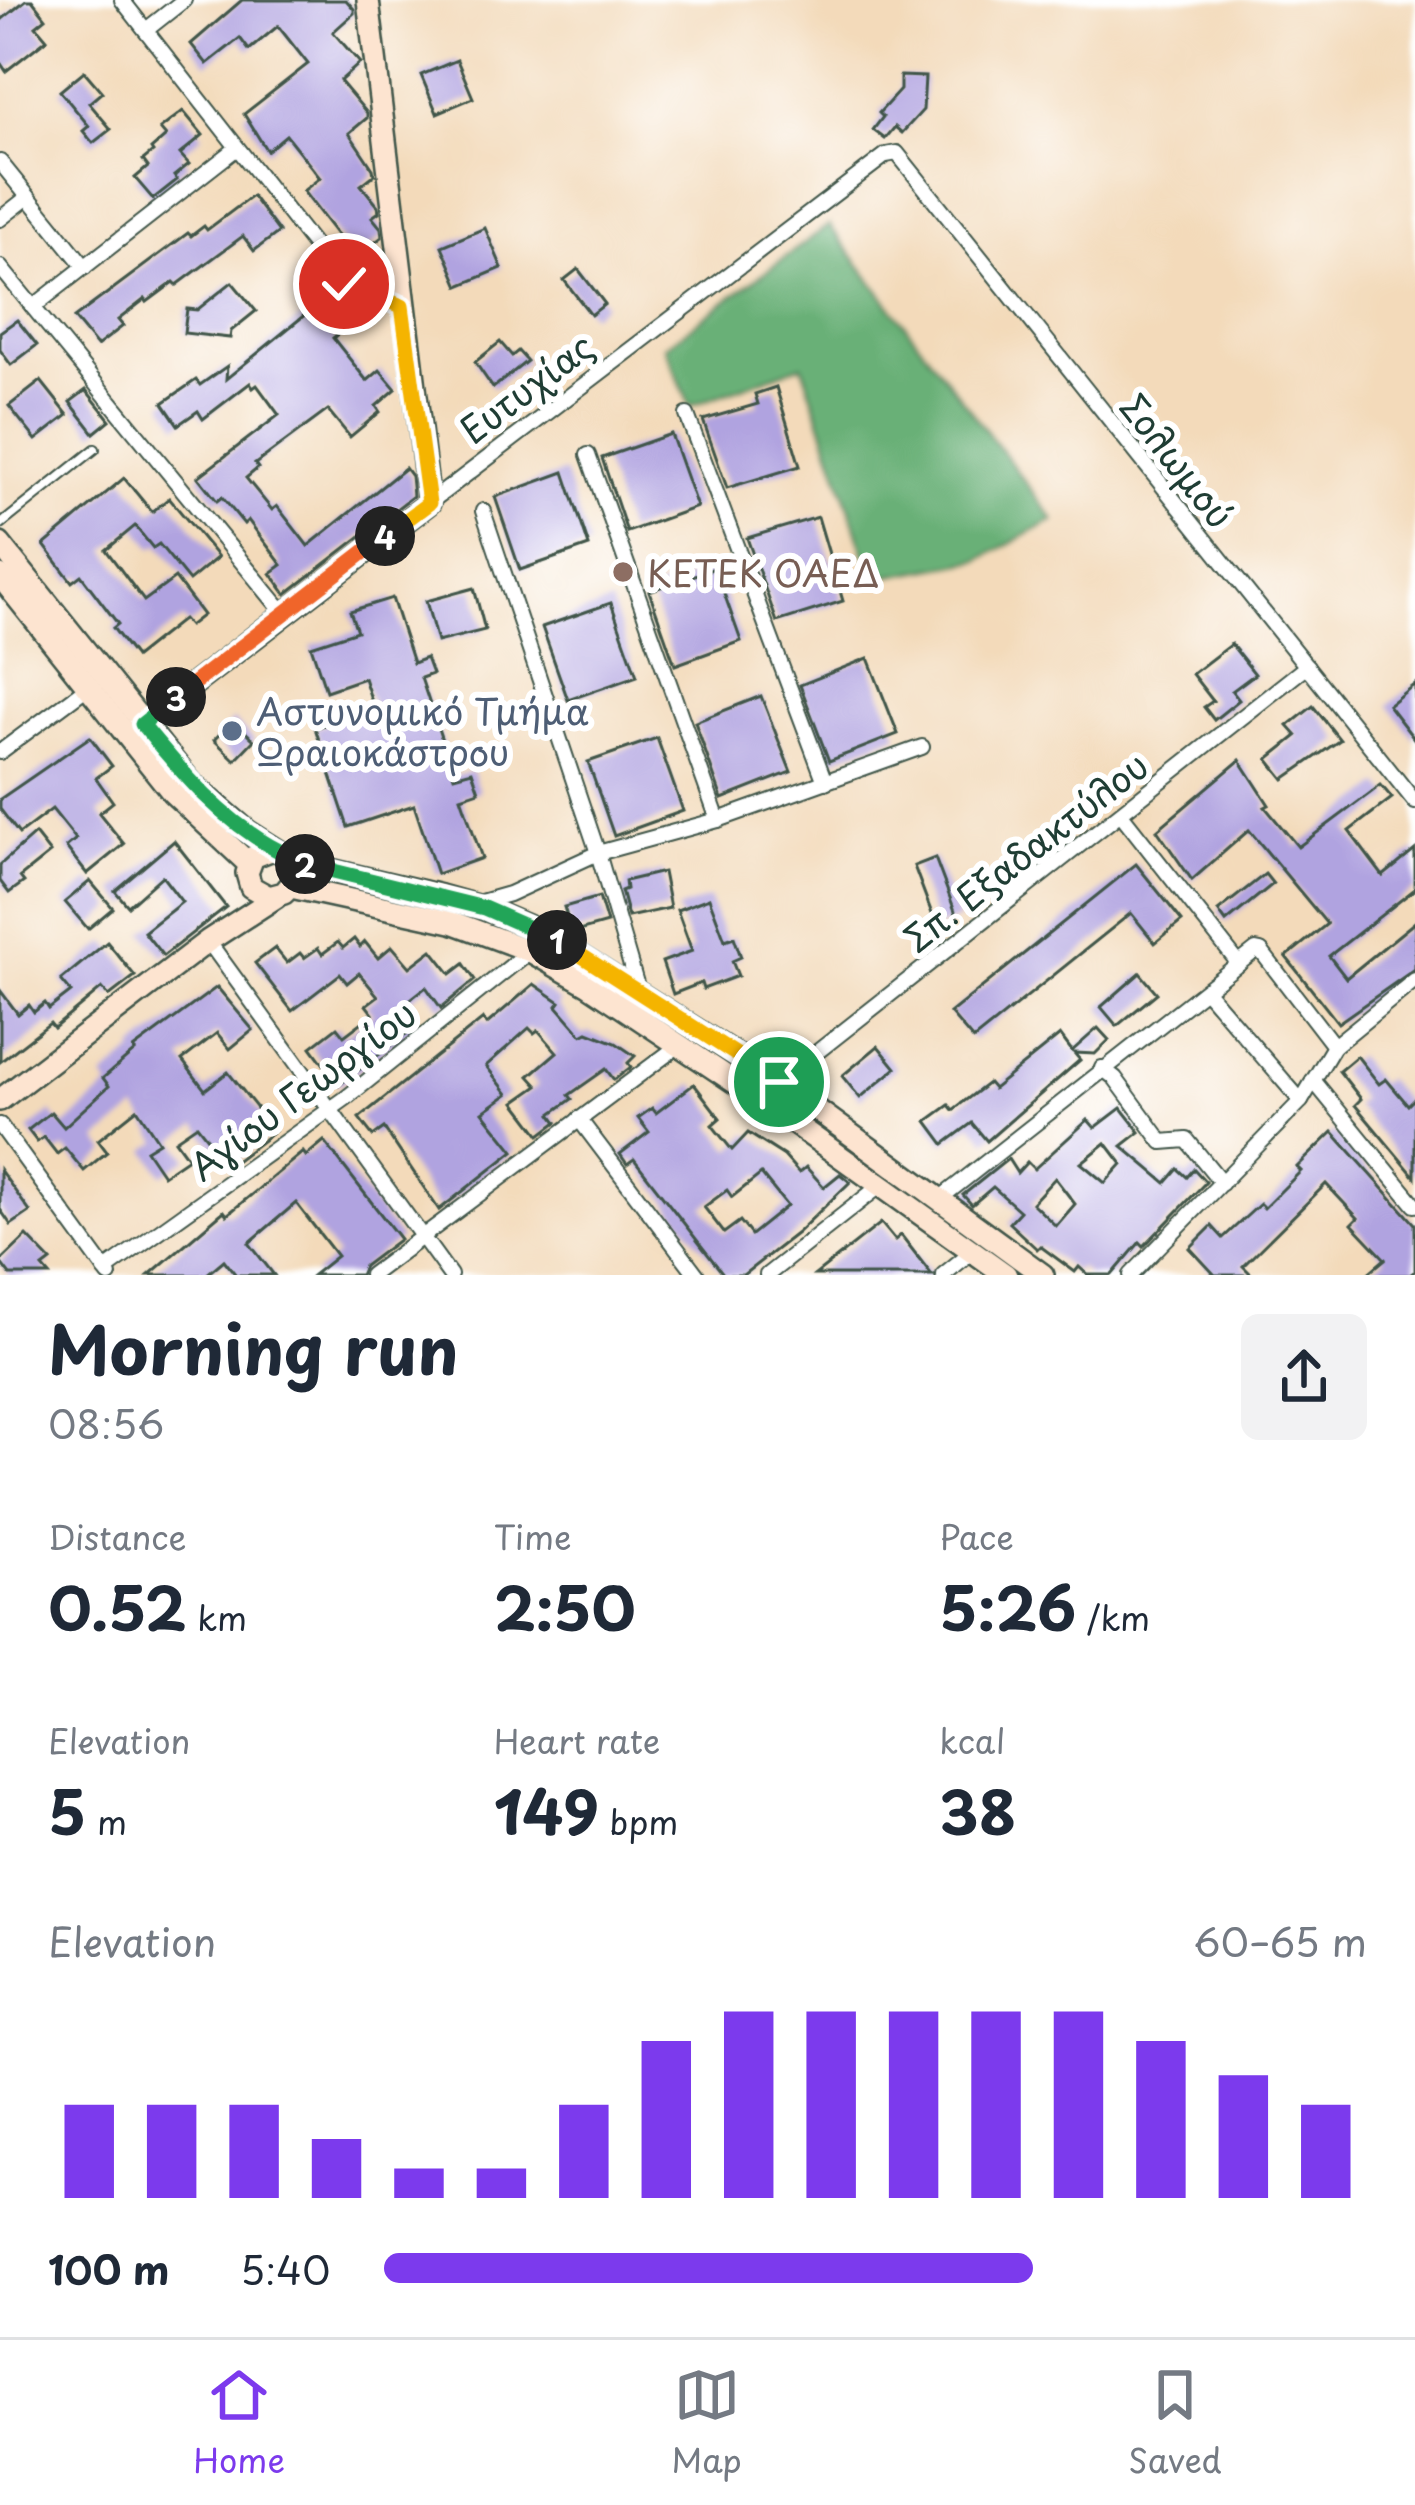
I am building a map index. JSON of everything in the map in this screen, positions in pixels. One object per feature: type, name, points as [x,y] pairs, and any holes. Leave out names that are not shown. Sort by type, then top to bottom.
[{"type":"main road","points":[[368,0],[429,503]]},
{"type":"main road","name":"Ευτυχίας","points":[[142,724],[429,503]]},
{"type":"main road","points":[[0,544],[192,784],[282,855],[295,874],[284,892],[208,941],[0,1100]]},
{"type":"main road","points":[[0,577],[262,896],[284,892],[452,922],[530,951],[589,985],[1006,1275]]},
{"type":"main road","points":[[208,941],[250,876],[258,853],[282,855],[473,905],[543,933],[638,990],[779,1082],[1043,1275]]},
{"type":"street","points":[[122,0],[344,284],[402,306]]},
{"type":"street","points":[[146,30],[184,0]]},
{"type":"street","points":[[33,308],[238,148]]},
{"type":"street","name":"Ευτυχίας","points":[[429,503],[886,155],[897,153]]},
{"type":"street","name":"Σολωμού","points":[[897,153],[1415,802]]},
{"type":"street","points":[[0,161],[85,267]]},
{"type":"street","points":[[0,219],[28,197]]},
{"type":"street","points":[[0,267],[283,612]]},
{"type":"street","points":[[687,415],[825,782]]},
{"type":"street","points":[[588,455],[718,820]]},
{"type":"street","points":[[483,512],[598,853],[638,990]]},
{"type":"street","name":"Σπ. Εξαδακτύλου","points":[[779,1082],[1307,667]]},
{"type":"street","points":[[0,752],[88,686]]},
{"type":"street","points":[[473,905],[509,894],[598,853],[718,820],[922,747]]},
{"type":"street","points":[[1121,814],[1239,964]]},
{"type":"street","points":[[208,941],[450,1275]]},
{"type":"street","points":[[938,1200],[1258,949],[1334,1046]]},
{"type":"street","name":"Αγίου Γεωργίου","points":[[107,1272],[329,1109],[530,951]]},
{"type":"street","points":[[1131,1275],[1301,1101],[1334,1046],[1415,980]]},
{"type":"street","points":[[1207,992],[1301,1101]]},
{"type":"street","points":[[371,1275],[678,1046]]},
{"type":"street","points":[[1102,1068],[1115,1078],[1162,1142],[1187,1140],[1222,1183]]},
{"type":"street","points":[[1312,1080],[1415,1205]]},
{"type":"street","points":[[578,1119],[697,1275]]},
{"type":"street","points":[[0,1126],[107,1272]]},
{"type":"street","points":[[767,1275],[881,1185]]},
{"type":"street","points":[[943,1275],[974,1250]]},
{"type":"lane","points":[[0,525],[95,449]]},
{"type":"green space","points":[[829,225],[1054,520],[979,560],[873,579],[802,365],[690,406],[665,346]]},
{"type":"building","points":[[32,0],[46,18],[36,26],[47,39],[6,71],[0,62],[0,21]]},
{"type":"building","points":[[242,0],[346,0],[354,9],[333,32],[360,63],[340,81],[367,113],[349,133],[373,169],[374,175],[361,185],[378,206],[379,212],[372,217],[382,237],[355,258],[303,191],[320,178],[286,135],[267,151],[244,114],[308,64],[278,26],[249,50],[240,38],[207,64],[191,44]]},
{"type":"building","points":[[457,60],[473,98],[437,113],[421,75]]},
{"type":"building","points":[[84,71],[102,92],[89,103],[111,129],[93,143],[83,131],[89,126],[60,91]]},
{"type":"building","points":[[900,76],[925,77],[923,110],[902,133],[895,127],[885,139],[873,130],[883,117],[879,113],[900,90]]},
{"type":"building","points":[[183,111],[203,135],[180,154],[189,164],[174,176],[177,180],[153,199],[135,178],[148,167],[143,160],[151,149],[166,136],[160,129]]},
{"type":"building","points":[[252,196],[279,232],[254,251],[243,236],[177,285],[174,282],[145,299],[118,320],[123,326],[97,346],[74,318],[188,233],[191,236],[204,226],[207,230]]},
{"type":"building","points":[[485,228],[502,268],[459,286],[442,246]]},
{"type":"building","points":[[578,269],[605,304],[591,315],[564,280]]},
{"type":"building","points":[[232,282],[256,311],[231,331],[230,338],[184,333],[187,309],[197,310]]},
{"type":"building","points":[[317,305],[339,333],[333,338],[367,381],[380,370],[396,389],[376,406],[380,412],[350,437],[328,410],[255,464],[258,468],[246,478],[272,510],[277,506],[308,546],[405,468],[413,496],[286,594],[271,573],[282,565],[248,520],[244,524],[222,497],[217,501],[198,477],[279,415],[257,385],[253,388],[250,383],[203,419],[198,411],[178,425],[163,403],[227,366],[226,379]]},
{"type":"building","points":[[17,320],[37,345],[11,365],[0,350],[0,332]]},
{"type":"building","points":[[500,342],[512,356],[518,351],[527,361],[493,388],[475,362]]},
{"type":"building","points":[[41,381],[68,415],[36,440],[9,406]]},
{"type":"building","points":[[776,387],[800,466],[727,488],[703,420],[758,404],[755,394]]},
{"type":"building","points":[[86,390],[110,420],[94,433],[70,402]]},
{"type":"building","points":[[671,434],[697,507],[627,532],[602,458]]},
{"type":"building","points":[[564,472],[589,546],[520,570],[495,497]]},
{"type":"building","points":[[124,478],[152,512],[169,498],[218,557],[189,581],[159,544],[153,548],[135,526],[106,550],[144,601],[175,578],[203,615],[189,626],[183,619],[135,657],[113,628],[118,624],[81,575],[72,582],[44,545]]},
{"type":"building","points":[[818,517],[843,601],[777,622],[747,538]]},
{"type":"building","points":[[715,568],[741,641],[675,665],[649,591]]},
{"type":"building","points":[[474,588],[485,630],[437,642],[426,601]]},
{"type":"building","points":[[392,598],[413,663],[426,658],[432,674],[421,678],[454,776],[472,771],[479,791],[461,797],[482,858],[437,874],[414,805],[348,827],[315,728],[374,708],[364,678],[326,691],[311,646],[357,631],[350,611]]},
{"type":"building","points":[[611,603],[637,676],[568,700],[542,627]]},
{"type":"building","points":[[1231,644],[1255,674],[1232,691],[1239,700],[1214,720],[1204,707],[1213,701],[1192,674]]},
{"type":"building","points":[[868,658],[898,734],[829,761],[800,685]]},
{"type":"building","points":[[1415,684],[1415,740],[1388,705]]},
{"type":"building","points":[[761,696],[791,772],[722,799],[695,722]]},
{"type":"building","points":[[1313,706],[1340,740],[1284,779],[1268,759],[1297,736],[1288,726]]},
{"type":"building","points":[[233,720],[254,740],[235,760],[214,740]]},
{"type":"building","points":[[90,737],[112,766],[96,778],[113,802],[99,813],[124,844],[87,874],[66,847],[76,839],[52,809],[19,834],[0,809],[0,799]]},
{"type":"building","points":[[657,738],[683,811],[614,836],[588,762]]},
{"type":"building","points":[[1240,760],[1269,805],[1265,807],[1298,847],[1381,785],[1392,798],[1349,831],[1383,876],[1415,850],[1415,889],[1329,956],[1346,978],[1415,922],[1415,969],[1338,1023],[1286,957],[1327,924],[1249,830],[1192,880],[1157,830]]},
{"type":"building","points":[[35,834],[50,853],[20,877],[24,882],[9,893],[0,881],[0,865]]},
{"type":"building","points":[[174,841],[226,907],[163,956],[144,932],[182,902],[162,876],[128,906],[115,891]]},
{"type":"building","points":[[935,858],[958,919],[937,927],[914,866]]},
{"type":"building","points":[[1136,864],[1182,921],[1155,943],[1131,913],[973,1040],[950,1013]]},
{"type":"building","points":[[663,872],[670,908],[628,917],[621,891],[626,889],[625,881]]},
{"type":"building","points":[[1265,874],[1273,884],[1226,922],[1218,911]]},
{"type":"building","points":[[90,881],[113,908],[88,929],[65,902]]},
{"type":"building","points":[[599,897],[607,923],[572,933],[564,907]]},
{"type":"building","points":[[709,898],[725,940],[734,937],[741,957],[732,961],[738,976],[673,994],[662,962],[692,951],[677,910]]},
{"type":"building","points":[[354,939],[360,947],[365,942],[378,958],[392,946],[410,967],[432,950],[451,974],[464,964],[475,980],[441,1008],[426,987],[403,1005],[418,1025],[339,1085],[311,1047],[337,1027],[344,1036],[373,1014],[366,1005],[378,996],[359,973],[347,983],[340,974],[292,1011],[255,963],[275,948],[287,963],[300,953],[304,958],[318,948],[322,954],[338,942],[343,948]]},
{"type":"building","points":[[107,942],[135,976],[109,996],[102,988],[54,1028],[50,1023],[0,1062],[0,990],[18,1014],[29,1005],[34,1012],[45,1003],[49,1009],[71,992],[61,980]]},
{"type":"building","points":[[1140,973],[1157,993],[1117,1026],[1101,1007]]},
{"type":"building","points":[[534,984],[560,1002],[557,1006],[582,1035],[588,1032],[616,1043],[635,1056],[628,1063],[631,1067],[614,1080],[606,1069],[569,1095],[572,1099],[551,1114],[557,1122],[540,1135],[515,1102],[538,1086],[529,1076],[557,1052],[538,1030],[534,1033],[529,1028],[486,1066],[508,1094],[483,1112],[514,1151],[439,1210],[384,1128],[373,1136],[359,1118]]},
{"type":"building","points":[[217,987],[253,1030],[230,1049],[217,1033],[182,1060],[205,1090],[228,1072],[275,1131],[229,1166],[197,1125],[175,1140],[188,1158],[163,1175],[146,1150],[159,1142],[137,1109],[98,1140],[107,1152],[84,1171],[65,1148],[57,1154],[44,1137],[37,1142],[28,1130],[51,1112],[64,1127],[109,1086],[103,1078],[133,1049]]},
{"type":"building","points":[[1098,1028],[1109,1040],[1095,1054],[1074,1053],[1080,1060],[987,1141],[972,1123],[944,1144],[927,1121],[949,1105],[953,1110],[988,1083],[993,1089],[1060,1035],[1072,1051]]},
{"type":"building","points":[[878,1046],[896,1068],[860,1098],[842,1076]]},
{"type":"building","points":[[1357,1056],[1379,1084],[1386,1079],[1408,1105],[1415,1098],[1415,1177],[1355,1105],[1361,1099],[1339,1071]]},
{"type":"building","points":[[694,1084],[720,1118],[712,1125],[732,1150],[748,1133],[784,1156],[799,1173],[806,1167],[824,1187],[840,1174],[850,1182],[797,1233],[743,1275],[724,1275],[634,1159],[627,1164],[620,1154],[649,1132],[638,1118],[652,1108],[656,1113]],"holes":[[[761,1174],[787,1206],[751,1235],[740,1221],[724,1233],[704,1207],[727,1190],[732,1197]]]},
{"type":"building","points":[[1121,1108],[1140,1132],[1122,1146],[1166,1183],[1178,1169],[1187,1177],[1194,1169],[1206,1182],[1144,1246],[1140,1242],[1112,1275],[1088,1275],[1079,1267],[1075,1272],[1040,1246],[1037,1249],[1009,1223],[1020,1211],[993,1187],[972,1205],[963,1195],[1008,1159],[1017,1173],[1027,1162],[1034,1169],[1088,1120],[1095,1128]],"holes":[[[1106,1143],[1122,1164],[1105,1183],[1081,1163]],[[1055,1178],[1075,1204],[1056,1226],[1032,1203]]]},
{"type":"building","points":[[1333,1132],[1415,1224],[1415,1271],[1366,1275],[1385,1259],[1352,1224],[1358,1218],[1326,1184],[1243,1266],[1252,1275],[1215,1275],[1190,1248],[1212,1226],[1223,1238],[1260,1204],[1264,1208]]},
{"type":"building","points":[[324,1141],[400,1239],[364,1266],[360,1275],[313,1275],[337,1256],[296,1203],[249,1243],[274,1275],[236,1275],[224,1260],[206,1275],[149,1275],[224,1211],[227,1215],[303,1152],[306,1156]]},
{"type":"building","points":[[0,1170],[30,1212],[11,1225],[0,1209]]},
{"type":"building","points":[[881,1223],[895,1240],[901,1235],[932,1275],[815,1275]]},
{"type":"building","points":[[27,1236],[51,1261],[43,1267],[50,1275],[10,1275],[0,1262]]},
{"type":"place","name":"ΚΕΤΕΚ ΟΑΕΔ","points":[[623,572]]},
{"type":"place","name":"Αστυνομικό Τμήμα Ωραιοκάστρου","points":[[232,731]]},
{"type":"route","points":[[344,284],[402,306],[429,503],[142,724],[205,796],[292,861],[441,896],[515,919],[581,954],[779,1082]]}]
